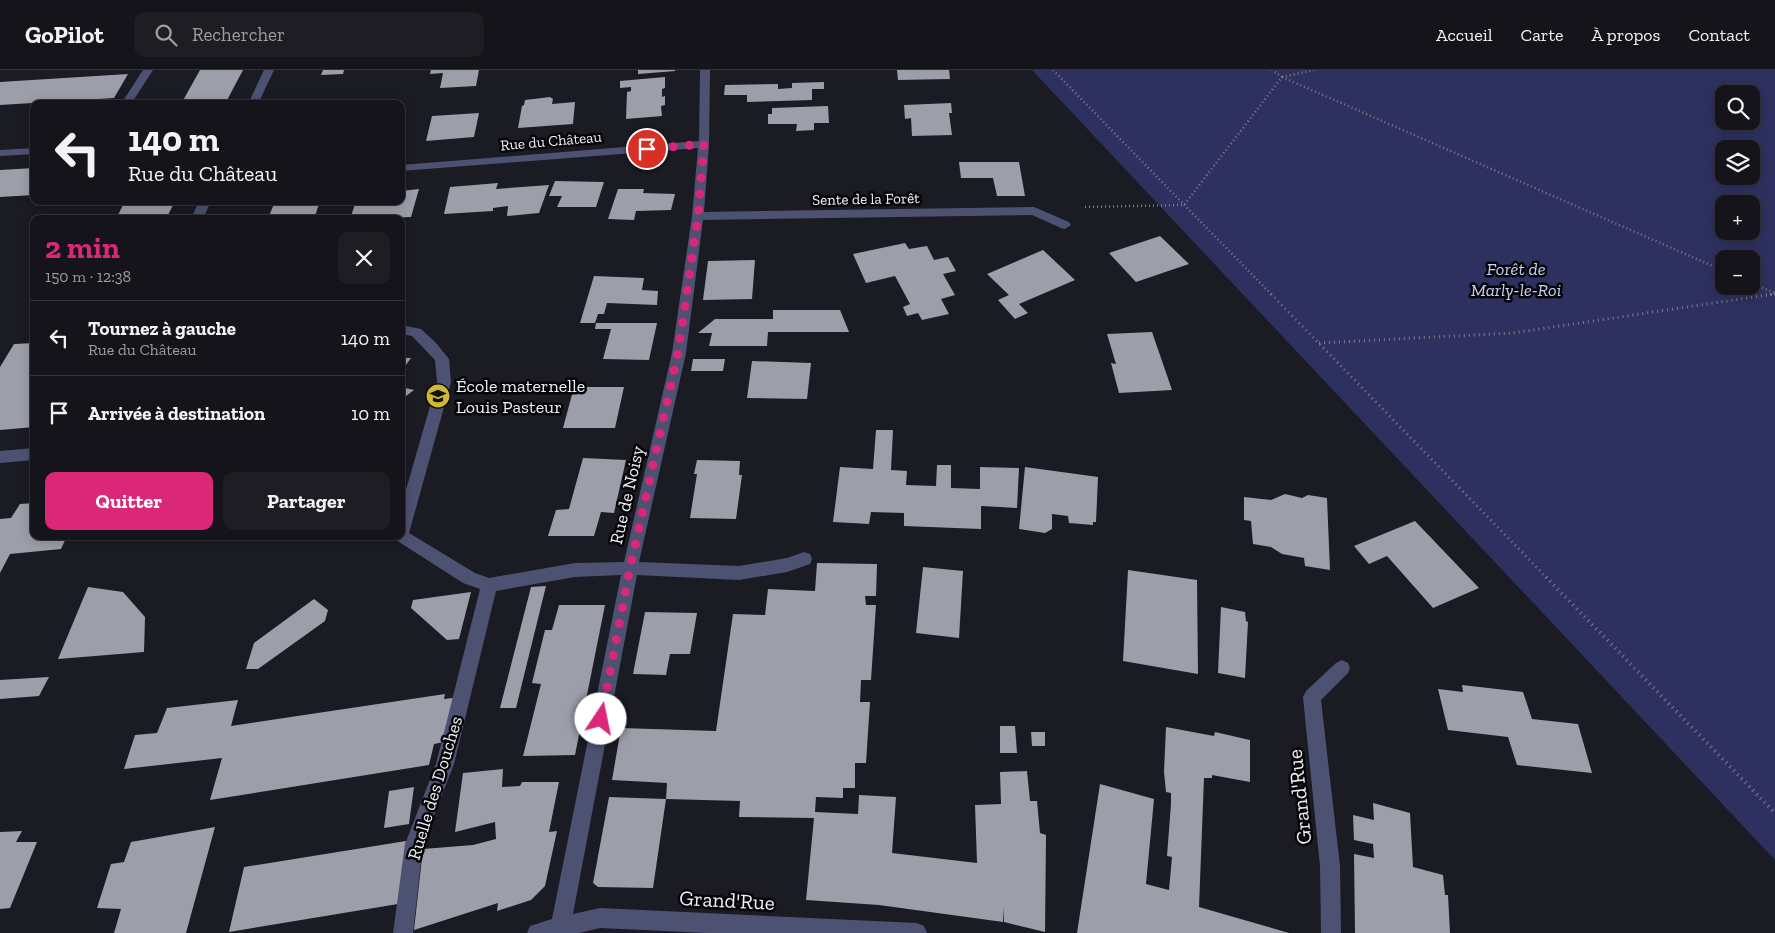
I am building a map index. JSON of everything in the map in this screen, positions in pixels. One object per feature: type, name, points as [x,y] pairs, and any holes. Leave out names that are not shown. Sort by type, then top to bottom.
[{"type":"street","points":[[129,100],[148,70]]},
{"type":"street","points":[[255,100],[269,70]]},
{"type":"street","name":"Rue de Noisy","points":[[561,926],[630,568],[678,353],[698,216],[704,144],[705,70]]},
{"type":"street","name":"Rue du Château","points":[[405,168],[704,144]]},
{"type":"street","points":[[0,154],[30,151]]},
{"type":"street","name":"Sente de la Forêt","points":[[698,216],[1034,211],[1065,225]]},
{"type":"street","points":[[405,329],[416,332],[442,359],[444,382],[405,521]]},
{"type":"street","points":[[0,458],[30,454]]},
{"type":"street","points":[[405,538],[469,578],[489,585],[575,570],[630,568],[739,573],[787,565],[804,559]]},
{"type":"street","name":"Ruelle des Douches","points":[[403,933],[414,844],[445,764],[489,585]]},
{"type":"street","name":"Grand'Rue","points":[[1331,933],[1330,866],[1312,697],[1342,668]]},
{"type":"street","name":"Grand'Rue","points":[[537,933],[561,926],[916,933]]},
{"type":"path","points":[[1053,70],[1775,813]]},
{"type":"path","points":[[1272,70],[1282,77],[1715,267]]},
{"type":"path","points":[[1184,205],[1282,77],[1314,70]]},
{"type":"path","points":[[1034,211],[1184,205]]},
{"type":"path","points":[[1760,287],[1775,294]]},
{"type":"path","points":[[1318,343],[1513,333],[1775,294]]},
{"type":"green space","name":"Forêt de Marly-le-Roi","points":[[1032,70],[1775,70],[1775,860]]},
{"type":"building","points":[[200,70],[243,70],[227,100],[183,100]]},
{"type":"building","points":[[323,70],[344,70],[343,74],[321,75]]},
{"type":"building","points":[[431,70],[479,70],[476,86],[440,88],[443,73],[430,74]]},
{"type":"building","points":[[638,70],[675,70],[675,71],[638,74]]},
{"type":"building","points":[[897,70],[949,70],[950,79],[898,80]]},
{"type":"building","points":[[128,74],[114,98],[30,100],[30,103],[0,105],[0,82]]},
{"type":"building","points":[[665,77],[665,88],[662,89],[662,97],[665,96],[665,105],[661,106],[662,116],[626,119],[627,92],[631,91],[631,87],[620,88],[620,81]]},
{"type":"building","points":[[824,82],[824,89],[812,89],[812,100],[747,102],[747,95],[724,95],[725,85],[778,84],[778,89],[792,88],[792,83]]},
{"type":"building","points":[[550,97],[553,99],[552,104],[575,102],[573,124],[518,128],[525,100]]},
{"type":"building","points":[[951,103],[952,113],[949,113],[952,135],[912,136],[911,118],[905,119],[904,105]]},
{"type":"building","points":[[828,106],[829,123],[814,123],[814,130],[796,131],[797,124],[768,124],[768,114],[772,114],[772,108]]},
{"type":"building","points":[[479,113],[474,137],[426,141],[432,116]]},
{"type":"building","points":[[959,162],[1019,162],[1025,196],[997,196],[993,178],[961,178]]},
{"type":"building","points":[[30,168],[30,195],[0,197],[0,170]]},
{"type":"building","points":[[555,181],[604,182],[596,207],[557,207],[562,196],[549,196]]},
{"type":"building","points":[[498,183],[496,189],[549,185],[539,213],[507,216],[508,206],[493,208],[493,211],[444,214],[450,187]]},
{"type":"building","points":[[419,189],[411,217],[405,217],[405,215],[351,215],[355,205],[405,205],[405,191]]},
{"type":"building","points":[[618,189],[644,189],[643,193],[675,194],[671,210],[636,211],[634,220],[608,219]]},
{"type":"building","points":[[123,205],[173,205],[168,215],[118,215]]},
{"type":"building","points":[[273,205],[319,205],[315,215],[270,215]]},
{"type":"building","points":[[1160,236],[1189,264],[1136,282],[1109,253]]},
{"type":"building","points":[[905,243],[909,249],[927,246],[934,260],[948,257],[956,271],[943,274],[955,295],[941,299],[949,314],[922,320],[918,313],[907,316],[903,307],[910,304],[895,276],[866,283],[853,254]]},
{"type":"building","points":[[1043,250],[1075,280],[1019,304],[1028,313],[1015,319],[998,300],[1009,295],[987,274]]},
{"type":"building","points":[[755,260],[752,299],[703,300],[708,261]]},
{"type":"building","points":[[594,276],[644,278],[642,290],[658,291],[657,305],[607,303],[604,314],[598,314],[595,323],[580,323]]},
{"type":"building","points":[[773,310],[840,310],[849,332],[768,332],[767,346],[709,346],[712,333],[698,333],[715,319],[773,319]]},
{"type":"building","points":[[596,323],[657,323],[649,360],[603,359],[611,329],[595,329]]},
{"type":"building","points":[[1152,332],[1172,390],[1119,393],[1111,363],[1116,364],[1107,334]]},
{"type":"building","points":[[30,343],[30,427],[0,430],[0,367],[14,344]]},
{"type":"building","points":[[405,358],[411,358],[405,366]]},
{"type":"building","points":[[693,359],[725,359],[723,371],[691,371]]},
{"type":"building","points":[[752,361],[811,363],[807,399],[747,398]]},
{"type":"building","points":[[574,387],[624,387],[615,428],[563,428]]},
{"type":"building","points":[[405,388],[414,390],[405,397]]},
{"type":"building","points":[[876,430],[893,430],[891,470],[907,471],[906,485],[936,486],[937,465],[951,465],[951,488],[980,489],[980,467],[1019,468],[1017,508],[981,506],[981,529],[904,526],[904,513],[871,512],[869,524],[833,522],[840,467],[873,469]]},
{"type":"building","points":[[583,458],[626,460],[614,513],[601,512],[594,536],[548,536],[556,510],[569,509]]},
{"type":"building","points":[[697,460],[740,461],[739,475],[742,475],[736,519],[690,518],[697,474],[694,474]]},
{"type":"building","points":[[1025,467],[1098,477],[1096,522],[1093,522],[1093,525],[1069,523],[1068,516],[1052,514],[1052,529],[1045,533],[1019,529]]},
{"type":"building","points":[[1285,494],[1302,498],[1308,495],[1327,498],[1330,570],[1305,566],[1304,558],[1282,554],[1271,547],[1253,544],[1251,521],[1244,520],[1244,497],[1271,500]]},
{"type":"building","points":[[30,503],[30,540],[65,540],[61,549],[10,554],[0,573],[0,519],[11,518],[20,504]]},
{"type":"building","points":[[1415,521],[1479,588],[1433,608],[1387,556],[1369,564],[1354,546]]},
{"type":"building","points":[[817,563],[877,564],[876,596],[865,596],[866,605],[876,605],[871,680],[861,680],[860,702],[870,702],[866,763],[855,763],[855,788],[843,788],[843,798],[816,797],[815,812],[858,814],[859,795],[896,797],[892,853],[977,863],[975,805],[1001,804],[1000,772],[1027,771],[1030,801],[1037,801],[1040,833],[1046,835],[1045,932],[1004,922],[1003,907],[1003,922],[879,905],[806,900],[814,818],[739,817],[740,801],[666,799],[667,783],[612,780],[621,728],[716,731],[733,614],[765,615],[768,589],[815,591]]},
{"type":"building","points":[[923,567],[963,571],[959,638],[916,633]]},
{"type":"building","points":[[1128,570],[1197,580],[1198,674],[1123,661]]},
{"type":"building","points":[[546,586],[516,708],[500,708],[531,587]]},
{"type":"building","points":[[88,587],[123,592],[145,617],[144,652],[58,659]]},
{"type":"building","points":[[471,592],[459,639],[447,640],[411,608],[413,600]]},
{"type":"building","points":[[314,599],[328,610],[325,621],[258,669],[246,669],[254,643]]},
{"type":"building","points":[[559,605],[605,605],[575,755],[523,756],[541,684],[532,683],[545,630],[552,630]]},
{"type":"building","points":[[1221,607],[1245,612],[1246,621],[1248,622],[1245,678],[1218,673]]},
{"type":"building","points":[[645,612],[697,613],[690,654],[670,654],[666,675],[633,674]]},
{"type":"building","points":[[49,677],[39,696],[0,699],[0,680]]},
{"type":"building","points":[[1462,685],[1523,692],[1532,719],[1578,724],[1592,773],[1517,765],[1508,737],[1448,730],[1438,689],[1463,692]]},
{"type":"building","points":[[445,694],[444,699],[453,698],[444,742],[434,744],[429,765],[210,800],[222,758],[124,769],[135,735],[157,733],[167,708],[238,700],[231,726]]},
{"type":"building","points":[[1000,726],[1015,726],[1017,753],[1000,753]]},
{"type":"building","points":[[1166,727],[1214,736],[1215,732],[1250,740],[1250,782],[1212,775],[1212,778],[1204,778],[1199,907],[1289,933],[1077,933],[1100,784],[1154,799],[1146,884],[1169,890],[1172,857],[1167,856],[1171,793],[1166,792],[1164,772]]},
{"type":"building","points":[[1031,732],[1045,732],[1045,746],[1032,746]]},
{"type":"building","points":[[503,769],[502,787],[520,786],[522,782],[559,782],[549,832],[557,831],[545,886],[531,900],[497,911],[498,903],[414,930],[423,849],[473,845],[496,839],[495,822],[455,832],[463,773]]},
{"type":"building","points":[[414,787],[409,824],[384,828],[389,791]]},
{"type":"building","points":[[609,797],[666,799],[653,888],[598,887],[593,883]]},
{"type":"building","points":[[1373,803],[1410,813],[1413,867],[1443,875],[1445,895],[1448,895],[1450,933],[1355,933],[1354,854],[1374,858],[1373,844],[1354,840],[1353,815],[1374,820]]},
{"type":"building","points":[[215,827],[186,933],[114,933],[121,909],[97,908],[111,864],[124,862],[131,842]]},
{"type":"building","points":[[22,831],[16,842],[37,842],[10,908],[0,909],[0,832]]},
{"type":"building","points":[[406,841],[398,904],[229,932],[244,867]]},
{"type":"place","name":"École maternelle Louis Pasteur","points":[[438,396]]},
{"type":"route","points":[[601,719],[630,568],[678,353],[698,216],[704,144],[647,149]]}]
